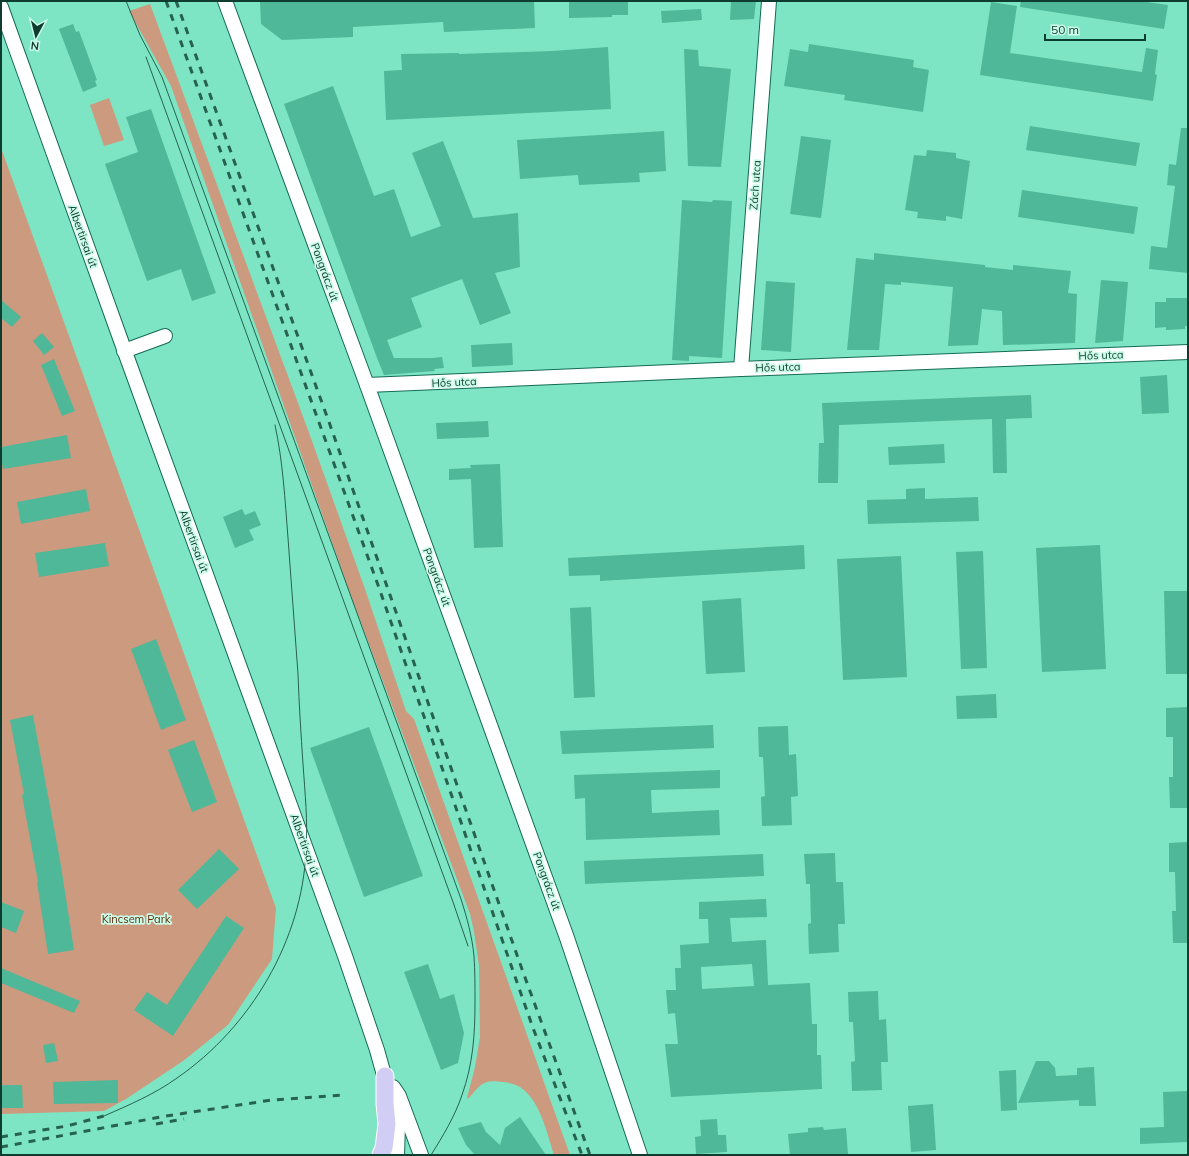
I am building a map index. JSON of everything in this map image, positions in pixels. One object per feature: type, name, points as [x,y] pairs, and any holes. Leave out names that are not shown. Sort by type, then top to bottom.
[{"type":"main road","points":[[381,1155],[384,1148],[387,1124],[385,1076]]},
{"type":"street","name":"Pongrácz út","points":[[225,1],[368,385],[567,938],[640,1155]]},
{"type":"street","name":"Zách utca","points":[[741,369],[769,1]]},
{"type":"street","name":"Albertirsai út","points":[[1,7],[124,351],[345,956],[377,1050],[398,1125],[397,1155]]},
{"type":"street","points":[[124,351],[166,336]]},
{"type":"street","name":"Hős utca","points":[[368,385],[1188,352]]},
{"type":"street","name":"Albertirsai út","points":[[385,1076],[399,1096],[421,1155]]},
{"type":"green space","points":[[150,4],[308,430],[365,589],[406,711],[414,719],[570,1155],[554,1155],[538,1108],[527,1093],[520,1087],[509,1083],[490,1081],[479,1086],[469,1098],[467,1098],[475,1067],[480,1037],[479,966],[470,914],[350,593],[171,86],[129,11]]},
{"type":"green space","points":[[109,98],[124,140],[104,146],[90,105]]},
{"type":"green space","name":"Kincsem Park","points":[[1,148],[276,908],[272,959],[228,1025],[183,1061],[126,1099],[104,1111],[1,1114]]},
{"type":"building","points":[[260,1],[534,1],[535,28],[444,32],[443,22],[353,27],[353,37],[282,40],[261,24]]},
{"type":"building","points":[[569,1],[628,1],[628,15],[569,18]]},
{"type":"building","points":[[731,1],[756,1],[754,19],[730,20]]},
{"type":"building","points":[[1021,1],[1140,1],[1168,5],[1164,29],[1020,7]]},
{"type":"building","points":[[991,2],[1017,6],[1010,53],[1142,72],[1146,48],[1158,50],[1155,74],[1157,75],[1153,101],[980,75]]},
{"type":"building","points":[[701,9],[702,20],[662,23],[661,11]]},
{"type":"building","points":[[73,24],[76,32],[79,31],[97,80],[95,81],[97,86],[83,92],[59,29]]},
{"type":"building","points":[[809,44],[914,60],[913,67],[929,70],[923,112],[844,100],[845,95],[784,86],[790,49],[808,52]]},
{"type":"building","points":[[608,47],[611,109],[386,120],[384,71],[402,70],[401,54],[552,51]]},
{"type":"building","points":[[684,49],[698,50],[699,66],[731,69],[721,167],[688,166]]},
{"type":"building","points":[[333,86],[374,196],[394,189],[411,237],[441,226],[412,153],[443,141],[473,218],[518,213],[520,267],[495,273],[511,313],[480,325],[462,279],[411,298],[422,327],[387,340],[394,358],[442,357],[444,368],[434,369],[435,371],[384,375],[377,358],[284,104]]},
{"type":"building","points":[[151,109],[216,293],[192,301],[181,269],[147,281],[105,164],[138,152],[126,117]]},
{"type":"building","points":[[1030,126],[1140,143],[1136,166],[1026,150]]},
{"type":"building","points":[[1181,128],[1188,128],[1188,273],[1149,269],[1151,246],[1167,248],[1175,186],[1167,185],[1169,164],[1176,165]]},
{"type":"building","points":[[664,131],[666,171],[639,173],[640,182],[579,185],[578,175],[520,179],[517,140]]},
{"type":"building","points":[[801,136],[831,140],[821,218],[790,214]]},
{"type":"building","points":[[927,150],[956,153],[956,158],[970,161],[962,219],[946,216],[946,221],[917,218],[918,212],[905,210],[914,155],[926,156]]},
{"type":"building","points":[[1022,190],[1138,207],[1134,234],[1018,217]]},
{"type":"building","points":[[682,200],[712,202],[713,200],[732,201],[722,358],[689,356],[689,361],[672,360]]},
{"type":"building","points":[[874,253],[985,265],[985,267],[1013,270],[1013,265],[1071,271],[1068,293],[1077,294],[1075,343],[1003,345],[1002,311],[982,309],[978,345],[948,346],[953,287],[901,282],[901,285],[885,284],[879,350],[847,350],[856,258],[874,260]]},
{"type":"building","points":[[1101,280],[1128,282],[1123,341],[1095,343]]},
{"type":"building","points":[[766,281],[795,283],[791,352],[761,350]]},
{"type":"building","points":[[1166,298],[1188,298],[1188,326],[1185,326],[1185,329],[1166,330],[1166,327],[1155,328],[1155,302],[1166,302]]},
{"type":"building","points":[[1,300],[21,317],[12,327],[1,318]]},
{"type":"building","points":[[42,333],[54,347],[44,355],[33,341]]},
{"type":"building","points":[[512,343],[513,365],[472,367],[471,345]]},
{"type":"building","points":[[54,359],[75,411],[62,416],[41,365]]},
{"type":"building","points":[[1167,375],[1169,413],[1142,414],[1140,377]]},
{"type":"building","points":[[1031,395],[1032,418],[1006,419],[1007,473],[993,473],[992,419],[839,425],[838,483],[818,483],[819,443],[824,443],[822,403]]},
{"type":"building","points":[[488,421],[489,437],[437,439],[436,423]]},
{"type":"building","points":[[67,435],[71,458],[3,469],[1,447]]},
{"type":"building","points":[[944,444],[945,463],[889,465],[888,447]]},
{"type":"building","points":[[500,464],[503,547],[474,548],[471,479],[449,480],[449,469],[471,468],[470,465]]},
{"type":"building","points":[[925,488],[925,499],[978,497],[979,521],[868,524],[867,500],[906,499],[906,489]]},
{"type":"building","points":[[86,489],[90,511],[21,524],[17,502]]},
{"type":"building","points":[[242,509],[245,515],[255,511],[261,525],[249,530],[254,540],[235,548],[223,517]]},
{"type":"building","points":[[105,543],[109,566],[39,577],[35,553]]},
{"type":"building","points":[[804,545],[805,569],[600,581],[600,575],[569,576],[568,558]]},
{"type":"building","points":[[1100,545],[1106,669],[1042,672],[1036,548]]},
{"type":"building","points":[[983,551],[987,668],[961,669],[956,552]]},
{"type":"building","points":[[901,556],[907,677],[843,680],[837,559]]},
{"type":"building","points":[[1164,591],[1188,591],[1188,674],[1166,674]]},
{"type":"building","points":[[741,598],[745,672],[706,674],[702,601]]},
{"type":"building","points":[[591,607],[595,697],[574,698],[570,608]]},
{"type":"building","points":[[156,639],[186,720],[161,730],[131,649]]},
{"type":"building","points":[[996,694],[997,718],[957,719],[956,696]]},
{"type":"building","points":[[1188,707],[1188,808],[1170,808],[1169,777],[1173,777],[1173,737],[1166,737],[1166,708]]},
{"type":"building","points":[[33,715],[60,860],[74,950],[48,954],[38,882],[22,795],[24,794],[10,720]]},
{"type":"building","points":[[713,725],[714,748],[562,754],[560,731]]},
{"type":"building","points":[[788,726],[789,755],[796,754],[798,796],[791,797],[792,825],[762,826],[761,797],[765,796],[763,757],[759,757],[758,727]]},
{"type":"building","points":[[369,727],[423,876],[364,897],[310,748]]},
{"type":"building","points":[[194,740],[217,802],[192,812],[168,750]]},
{"type":"building","points":[[720,770],[720,788],[651,790],[652,813],[719,810],[720,835],[586,840],[585,798],[575,799],[574,775]]},
{"type":"building","points":[[1188,842],[1188,943],[1173,943],[1172,911],[1176,911],[1175,872],[1169,872],[1169,843]]},
{"type":"building","points":[[219,849],[239,869],[197,909],[178,890]]},
{"type":"building","points":[[835,853],[836,882],[843,882],[845,924],[838,924],[839,952],[809,954],[808,924],[811,923],[810,884],[806,884],[804,854]]},
{"type":"building","points":[[763,854],[764,876],[585,884],[584,861]]},
{"type":"building","points":[[766,899],[767,917],[730,918],[732,942],[766,940],[768,985],[810,983],[812,1024],[817,1024],[817,1055],[821,1055],[822,1089],[671,1097],[665,1044],[678,1044],[675,1013],[668,1014],[666,990],[676,990],[675,968],[681,968],[680,945],[709,943],[708,919],[699,919],[699,902]],"holes":[[[752,964],[754,986],[702,989],[701,967]]]},
{"type":"building","points":[[1,902],[24,911],[16,933],[1,927]]},
{"type":"building","points":[[226,916],[244,928],[173,1036],[134,1010],[147,992],[167,1005]]},
{"type":"building","points":[[428,964],[440,999],[454,994],[464,1033],[458,1063],[441,1070],[404,972]]},
{"type":"building","points":[[1,968],[80,1001],[74,1013],[1,983]]},
{"type":"building","points":[[878,991],[879,1020],[886,1019],[888,1062],[881,1062],[882,1090],[852,1091],[851,1062],[855,1061],[853,1022],[849,1022],[848,992]]},
{"type":"building","points":[[54,1043],[58,1061],[46,1063],[43,1045]]},
{"type":"building","points":[[1036,1061],[1049,1061],[1055,1068],[1056,1076],[1077,1075],[1077,1068],[1094,1067],[1096,1106],[1079,1106],[1079,1100],[1018,1103]]},
{"type":"building","points":[[1016,1070],[1017,1110],[1001,1111],[999,1071]]},
{"type":"building","points":[[118,1080],[118,1103],[54,1104],[53,1082]]},
{"type":"building","points":[[1,1085],[22,1085],[23,1108],[1,1108]]},
{"type":"building","points":[[1188,1091],[1188,1142],[1140,1144],[1140,1128],[1164,1127],[1163,1092]]},
{"type":"building","points":[[933,1104],[936,1150],[911,1152],[908,1106]]},
{"type":"building","points":[[520,1117],[546,1155],[475,1155],[466,1145],[458,1128],[481,1122],[486,1132],[500,1145],[505,1128]]},
{"type":"building","points":[[717,1119],[718,1135],[726,1135],[727,1152],[696,1154],[695,1137],[701,1136],[700,1120]]},
{"type":"building","points":[[823,1127],[824,1130],[846,1128],[848,1154],[790,1155],[788,1134],[808,1132],[808,1128]]},
{"type":"tram line","points":[[126,1],[140,35],[162,77],[461,899],[471,934],[475,973],[475,1026],[471,1061],[466,1083],[456,1111],[431,1155]]},
{"type":"tram line","points":[[146,57],[468,946]]},
{"type":"tram line","points":[[104,1116],[142,1099],[169,1084],[204,1057],[228,1034],[268,979],[283,948],[295,917],[302,884],[307,840],[298,674],[286,510],[282,467],[275,425]]},
{"type":"railway","points":[[166,1],[378,585],[533,1028],[582,1155]]},
{"type":"railway","points":[[176,1],[329,422],[523,972],[590,1155]]},
{"type":"railway","points":[[1,1147],[166,1116],[272,1100],[343,1095]]},
{"type":"railway","points":[[1,1137],[67,1126],[104,1116]]},
{"type":"railway","points":[[156,1124],[184,1119]]}]
